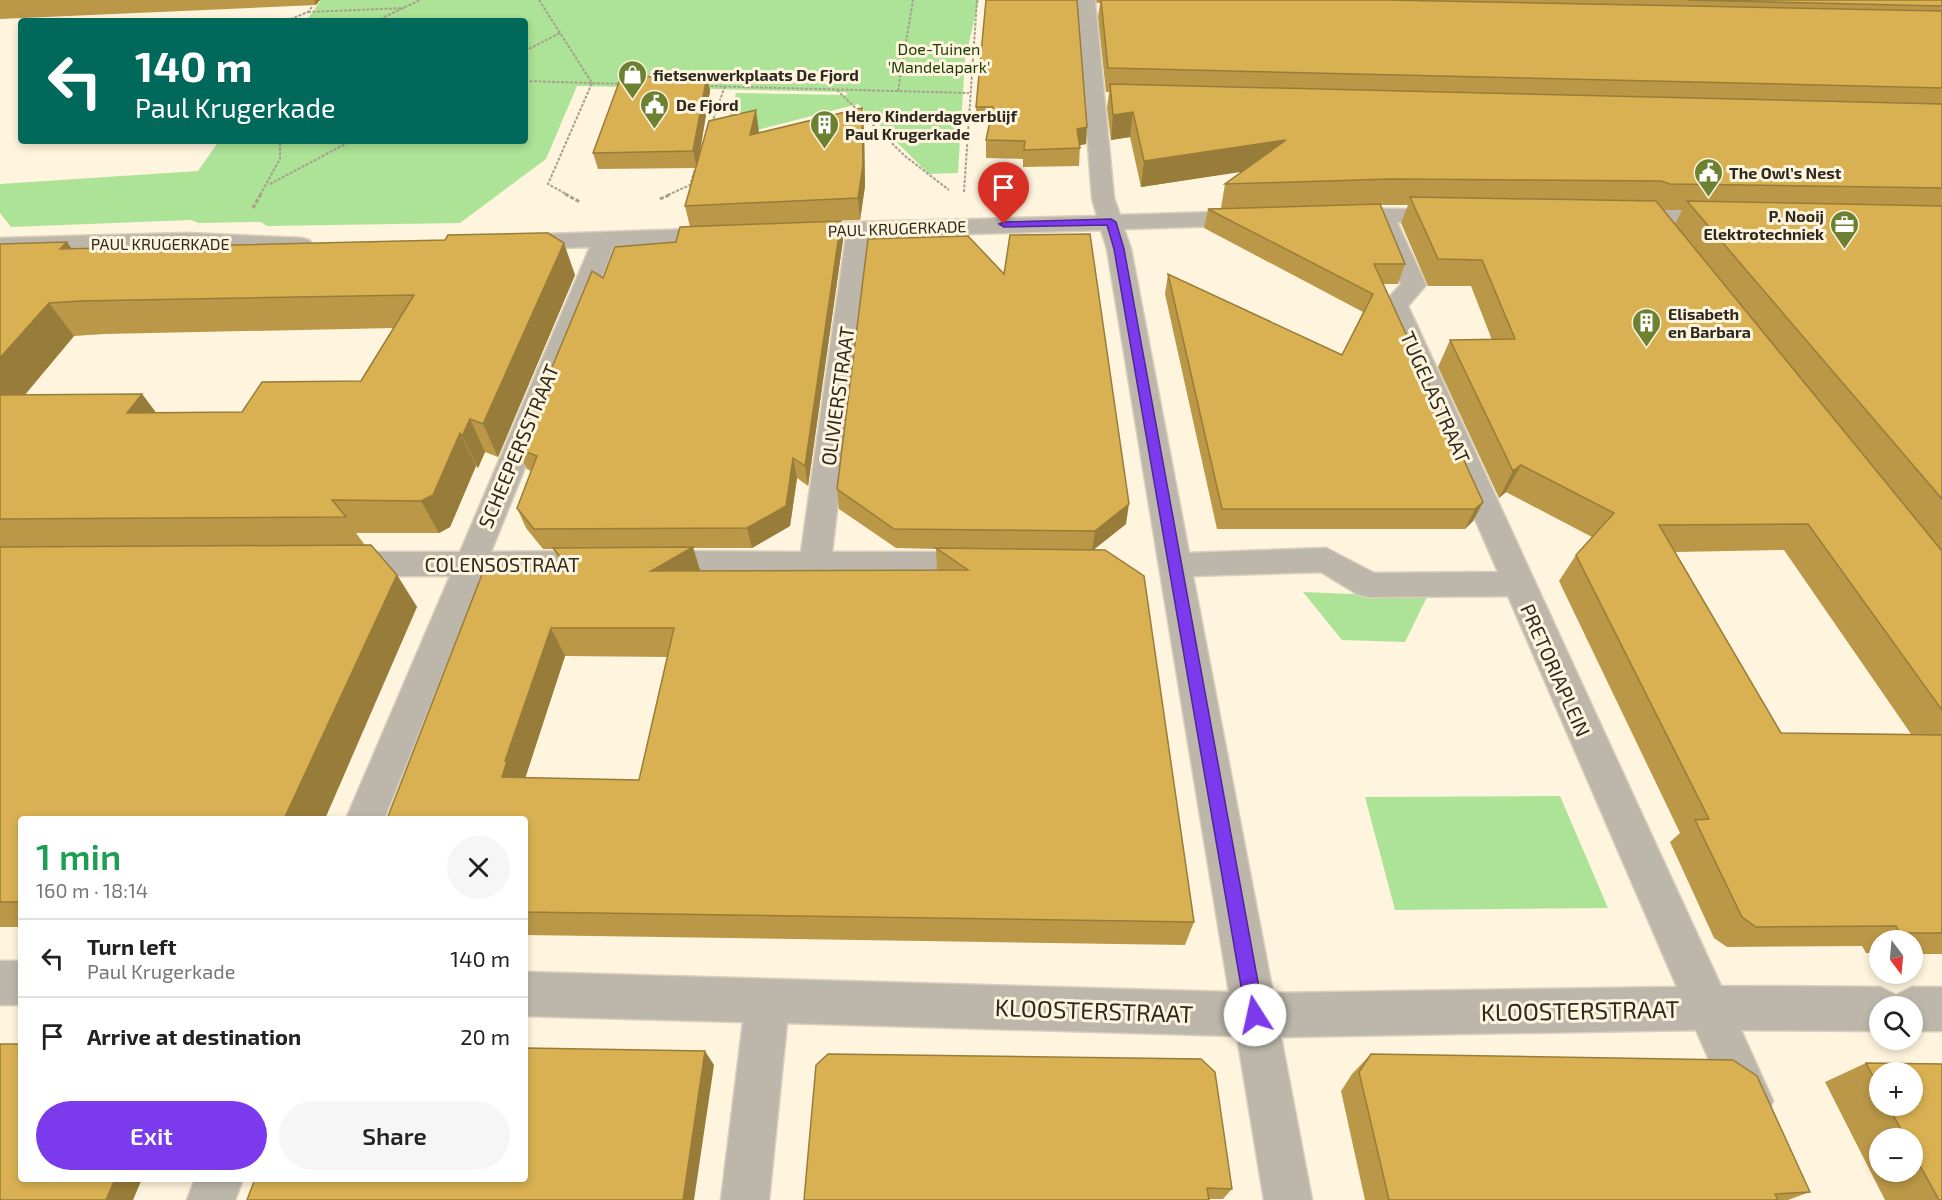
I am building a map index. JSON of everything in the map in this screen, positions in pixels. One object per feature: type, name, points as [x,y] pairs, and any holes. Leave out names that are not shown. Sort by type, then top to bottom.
[{"type":"street","points":[[1110,10],[1086,5],[1103,198],[1119,249],[1177,565],[1288,1200]]},
{"type":"street","points":[[1093,100],[1117,101]]},
{"type":"street","name":"TUGELASTRAAT","points":[[1383,214],[1414,285],[1395,305],[1520,584]]},
{"type":"street","points":[[1312,216],[1475,215]]},
{"type":"street","points":[[1602,216],[1742,219]]},
{"type":"street","points":[[1648,216],[1670,244]]},
{"type":"street","name":"PAUL KRUGERKADE","points":[[778,233],[1276,217]]},
{"type":"street","name":"OLIVIERSTRAAT","points":[[815,562],[859,230]]},
{"type":"street","points":[[498,242],[609,231],[743,234]]},
{"type":"street","name":"SCHEEPERSSTRAAT","points":[[366,816],[609,231]]},
{"type":"street","name":"PAUL KRUGERKADE","points":[[0,245],[187,240],[321,245]]},
{"type":"street","name":"PRETORIAPLEIN","points":[[1177,565],[1326,560],[1369,585],[1520,584],[1707,1008]]},
{"type":"street","name":"COLENSOSTRAAT","points":[[314,564],[815,562],[1017,564]]},
{"type":"street","points":[[0,983],[18,983]]},
{"type":"street","name":"KLOOSTERSTRAAT","points":[[528,994],[1255,1015],[1707,1008],[1869,1009]]},
{"type":"street","points":[[746,1200],[767,1000]]},
{"type":"street","points":[[1707,1008],[1766,1136]]},
{"type":"street","points":[[1923,1009],[1942,1009]]},
{"type":"street","points":[[211,1200],[218,1182]]},
{"type":"path","points":[[382,18],[420,0]]},
{"type":"path","points":[[539,0],[592,83]]},
{"type":"path","points":[[898,91],[913,0]]},
{"type":"path","points":[[961,226],[977,0]]},
{"type":"path","points":[[308,12],[312,7]]},
{"type":"path","points":[[293,18],[308,12],[404,8]]},
{"type":"path","points":[[528,49],[560,33]]},
{"type":"path","points":[[528,81],[625,84]]},
{"type":"path","points":[[592,83],[548,184],[609,231],[690,185],[698,163]]},
{"type":"path","points":[[702,86],[969,93]]},
{"type":"path","points":[[709,130],[725,86]]},
{"type":"path","points":[[836,89],[926,176],[964,199]]},
{"type":"path","points":[[251,211],[268,185],[280,159],[280,144]]},
{"type":"path","points":[[268,185],[345,144]]},
{"type":"green space","name":"Doe-Tuinen 'Mandelapark'","points":[[321,0],[979,0],[965,59],[958,173],[929,174],[858,104],[722,139],[736,93],[848,95],[845,92],[577,86],[546,159],[460,223],[267,226],[261,222],[198,223],[191,220],[11,227],[0,213],[0,184],[198,171],[217,144],[528,144],[528,18],[308,18]]},
{"type":"green space","points":[[1303,592],[1427,597],[1405,642],[1342,640]]},
{"type":"green space","points":[[1560,796],[1608,908],[1395,910],[1365,797]]},
{"type":"building","points":[[986,0],[1077,0],[1087,127],[1077,129],[1080,148],[1024,150],[1025,141],[986,140],[993,107],[976,107]]},
{"type":"building","points":[[1101,0],[1387,0],[1942,11],[1942,88],[1108,68]]},
{"type":"building","points":[[1688,0],[1942,0],[1942,6]]},
{"type":"building","name":"De Fjord","points":[[707,76],[693,151],[593,153],[621,77]]},
{"type":"building","points":[[1110,84],[1942,104],[1942,188],[1670,184],[1661,181],[1391,179],[1225,184],[1286,140],[1144,161],[1133,112],[1113,115]]},
{"type":"building","points":[[862,108],[863,165],[858,198],[685,206],[709,121],[756,110],[750,135]]},
{"type":"building","points":[[1410,197],[1656,201],[1942,551],[1942,710],[1808,524],[1659,525],[1781,733],[1942,735],[1942,933],[1898,930],[1896,926],[1756,927],[1742,917],[1695,820],[1709,819],[1576,555],[1614,513],[1521,465],[1513,471],[1450,340],[1515,339],[1482,260],[1438,259]]},
{"type":"building","points":[[1687,201],[1942,206],[1942,499]]},
{"type":"building","points":[[1380,204],[1405,264],[1374,264],[1483,502],[1475,509],[1222,509],[1168,274],[1342,355],[1373,294],[1208,209]]},
{"type":"building","points":[[841,221],[805,466],[793,458],[786,506],[747,528],[534,529],[517,508],[537,456],[518,449],[592,271],[603,278],[615,247],[676,242],[680,227]]},
{"type":"building","points":[[548,233],[564,243],[483,424],[470,419],[462,436],[460,433],[433,495],[421,501],[332,500],[346,517],[0,519],[0,395],[142,394],[127,413],[242,412],[262,382],[361,381],[414,295],[49,303],[0,358],[0,244],[67,242],[60,249],[445,240],[448,235]]},
{"type":"building","points":[[1090,234],[1129,504],[1095,531],[894,529],[837,489],[868,239],[968,236],[1004,274],[1010,235]]},
{"type":"building","points":[[371,545],[397,575],[285,816],[18,816],[18,902],[0,902],[0,547]]},
{"type":"building","points":[[693,547],[651,571],[968,570],[936,548],[1105,550],[1144,576],[1194,922],[528,912],[528,816],[388,816],[483,572],[572,571],[553,548]],"holes":[[[551,628],[674,628],[639,780],[502,777],[507,761],[505,761]]]},
{"type":"building","points":[[0,1044],[18,1044],[18,1182],[114,1182],[106,1200],[0,1200]]},
{"type":"building","points":[[528,1048],[705,1051],[683,1200],[247,1200],[254,1182],[528,1182]]},
{"type":"building","points":[[828,1054],[1201,1059],[1215,1072],[1232,1189],[1207,1188],[1209,1200],[804,1200],[816,1065]]},
{"type":"building","points":[[1371,1054],[1733,1060],[1757,1076],[1810,1192],[1775,1194],[1778,1200],[1389,1200],[1359,1072]]},
{"type":"building","points":[[1923,1064],[1942,1064],[1942,1200],[1939,1200],[1923,1171],[1923,1128],[1900,1128],[1894,1116],[1923,1116]]},
{"type":"place","name":"fietsenwerkplaats De Fjord","points":[[632,100]]},
{"type":"place","name":"De Fjord","points":[[655,130]]},
{"type":"place","name":"Hero Kinderdagverblijf Paul Krugerkade","points":[[824,150]]},
{"type":"place","name":"The Owl’s Nest","points":[[1708,198]]},
{"type":"place","name":"P. Nooij Elektrotechniek","points":[[1845,250]]},
{"type":"place","name":"Elisabeth en Barbara","points":[[1647,348]]},
{"type":"route","points":[[1004,224],[1111,222],[1119,249],[1177,565],[1255,1015]]}]
